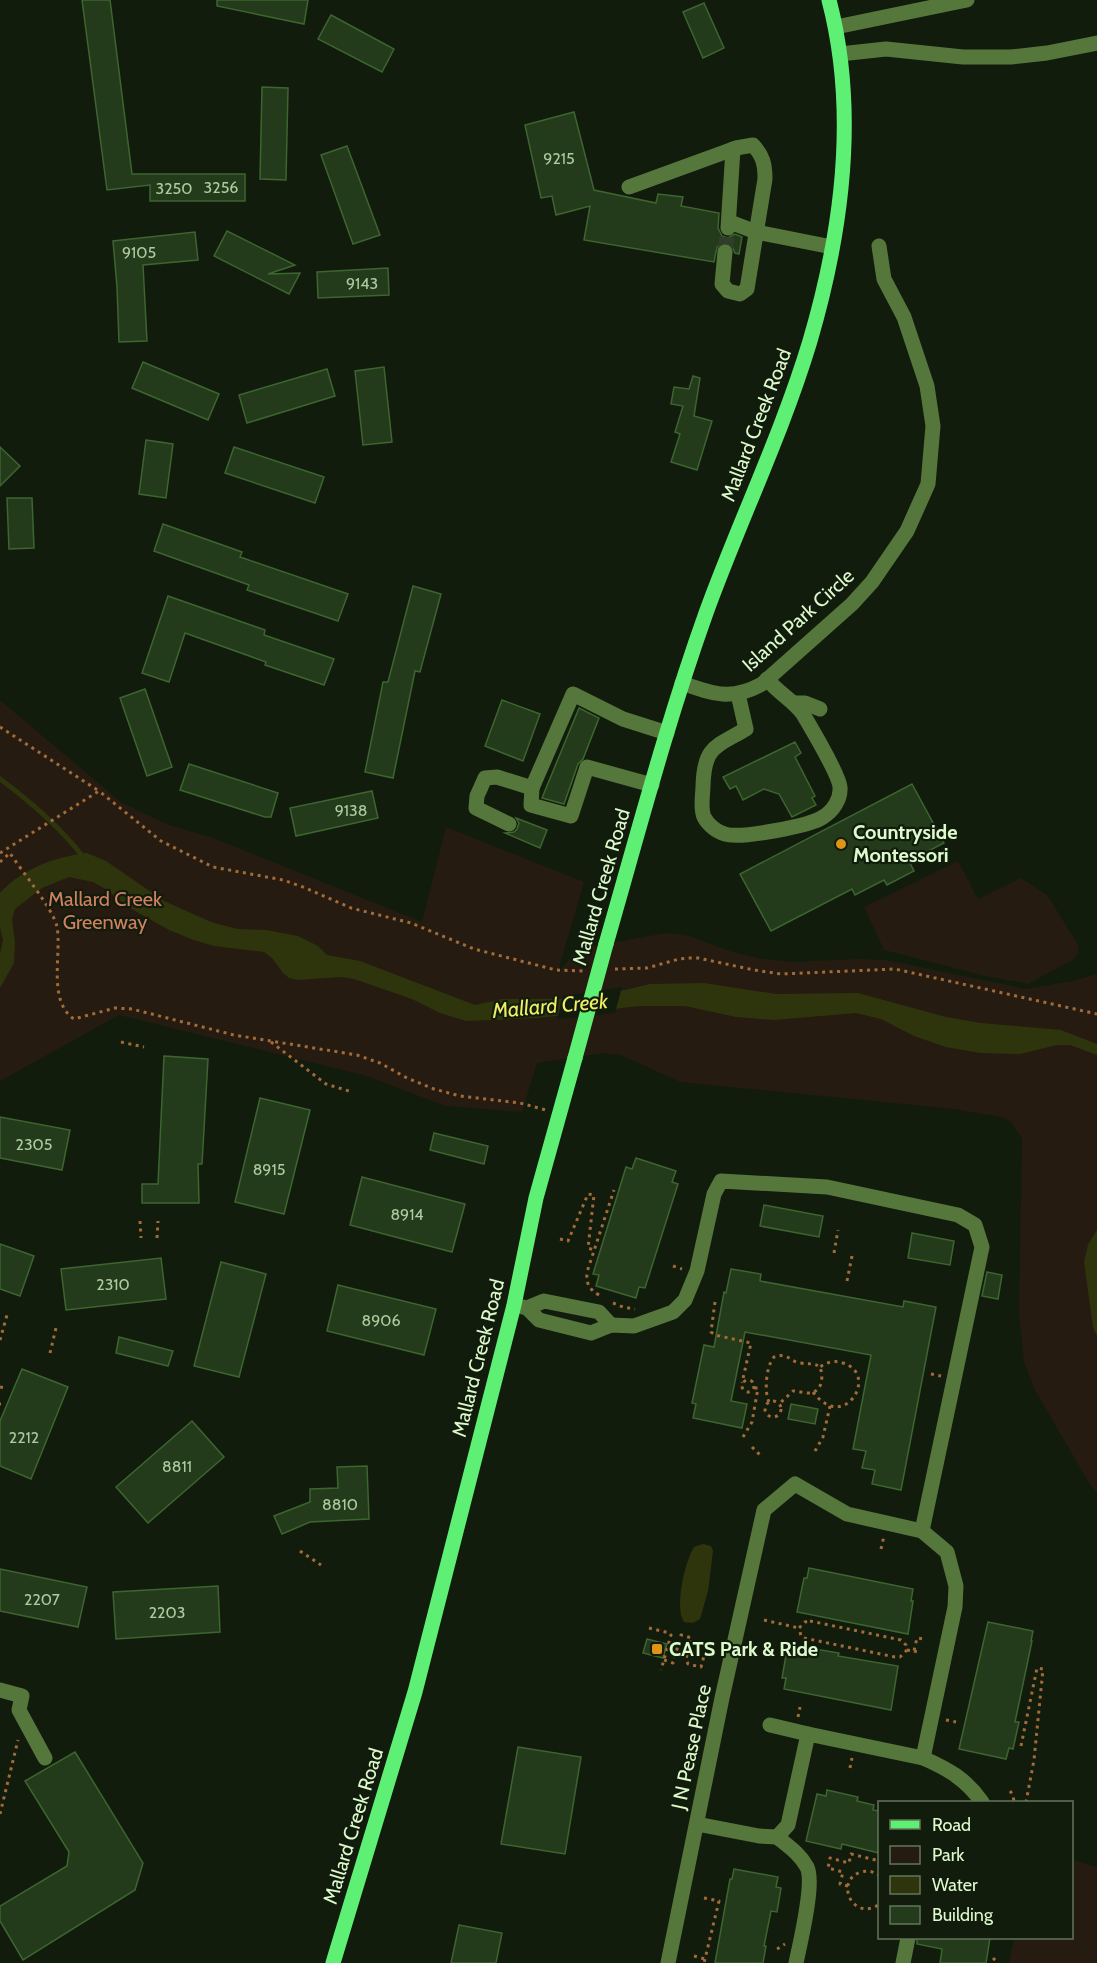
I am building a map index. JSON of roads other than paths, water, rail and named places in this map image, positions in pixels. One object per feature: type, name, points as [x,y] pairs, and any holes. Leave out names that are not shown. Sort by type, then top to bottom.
[{"type":"main road","name":"Mallard Creek Road","points":[[333,1963],[415,1692],[520,1307],[536,1198],[667,733],[725,560],[762,472],[818,313],[839,201],[843,142],[843,81],[830,0]]},
{"type":"street","points":[[836,27],[967,0]]},
{"type":"street","points":[[840,54],[886,49],[963,57],[1011,57],[1047,53],[1097,43]]},
{"type":"street","points":[[629,187],[733,149],[753,145],[765,163],[765,179],[747,289],[740,294],[728,291],[722,284],[725,252]]},
{"type":"street","points":[[733,149],[729,225],[832,247]]},
{"type":"street","name":"Island Park Circle","points":[[682,683],[715,694],[738,694],[749,691],[767,679],[852,604],[872,582],[908,531],[928,484],[932,459],[933,426],[927,386],[904,317],[884,279],[879,246]]},
{"type":"street","points":[[738,694],[746,729],[712,751],[706,758],[703,777],[704,816],[717,831],[730,835],[754,834],[814,822],[826,816],[836,804],[840,793],[839,780],[803,714],[767,679]]},
{"type":"street","points":[[652,785],[587,767],[571,816],[531,806],[532,788],[573,694],[623,719],[667,733]]},
{"type":"street","points":[[794,703],[805,703],[819,709]]},
{"type":"street","points":[[509,824],[476,808],[477,796],[485,778],[497,777],[532,788]]},
{"type":"street","points":[[520,1307],[539,1320],[591,1333],[611,1325],[634,1326],[673,1312],[685,1300],[697,1270],[714,1194],[721,1181],[827,1187],[958,1215],[975,1226],[982,1247],[922,1531],[947,1552],[956,1586],[956,1596],[923,1758]]},
{"type":"street","points":[[520,1307],[544,1301],[599,1312],[611,1325]]},
{"type":"street","name":"J N Pease Place","points":[[668,1963],[764,1510],[795,1484],[847,1514],[922,1531]]},
{"type":"street","points":[[0,1690],[22,1696],[19,1710],[45,1758]]},
{"type":"street","points":[[770,1725],[923,1758],[951,1771],[975,1792],[981,1801]]},
{"type":"street","points":[[777,1837],[788,1824],[808,1734]]},
{"type":"street","points":[[697,1824],[759,1836],[777,1837],[796,1852],[808,1869],[809,1891],[796,1963]]},
{"type":"street","points":[[903,1963],[908,1939]]},
{"type":"water","name":"Mallard Creek","points":[[87,853],[106,861],[164,901],[211,922],[237,929],[266,930],[298,936],[318,946],[327,955],[360,961],[475,1005],[502,999],[561,999],[650,984],[704,983],[776,994],[858,993],[946,1017],[981,1023],[1061,1030],[1097,1044],[1097,1055],[1070,1045],[1057,1045],[1020,1054],[980,1053],[946,1047],[914,1036],[881,1019],[856,1013],[774,1020],[736,1017],[685,1006],[639,1006],[538,1018],[466,1021],[354,979],[342,977],[297,980],[289,978],[264,952],[214,946],[191,939],[169,930],[128,907],[93,882],[69,877],[42,888],[15,909],[12,919],[15,943],[14,963],[0,988],[0,953],[3,940],[0,928],[0,893],[29,870],[63,857]]},
{"type":"water","points":[[1097,1230],[1097,1336],[1093,1327],[1084,1262],[1088,1245]]},
{"type":"water","points":[[703,1544],[711,1546],[713,1551],[708,1591],[700,1619],[693,1623],[684,1622],[681,1615],[680,1596],[684,1573],[694,1547]]},
{"type":"waterway","points":[[0,779],[45,816],[84,858]]},
{"type":"tunnel","points":[[725,252],[728,228]]},
{"type":"place","name":"Countryside Montessori","points":[[841,844]]},
{"type":"place","name":"CATS Park & Ride","points":[[657,1649]]},
{"type":"park label","name":"Mallard Creek Greenway","points":[[105,910]]}]
